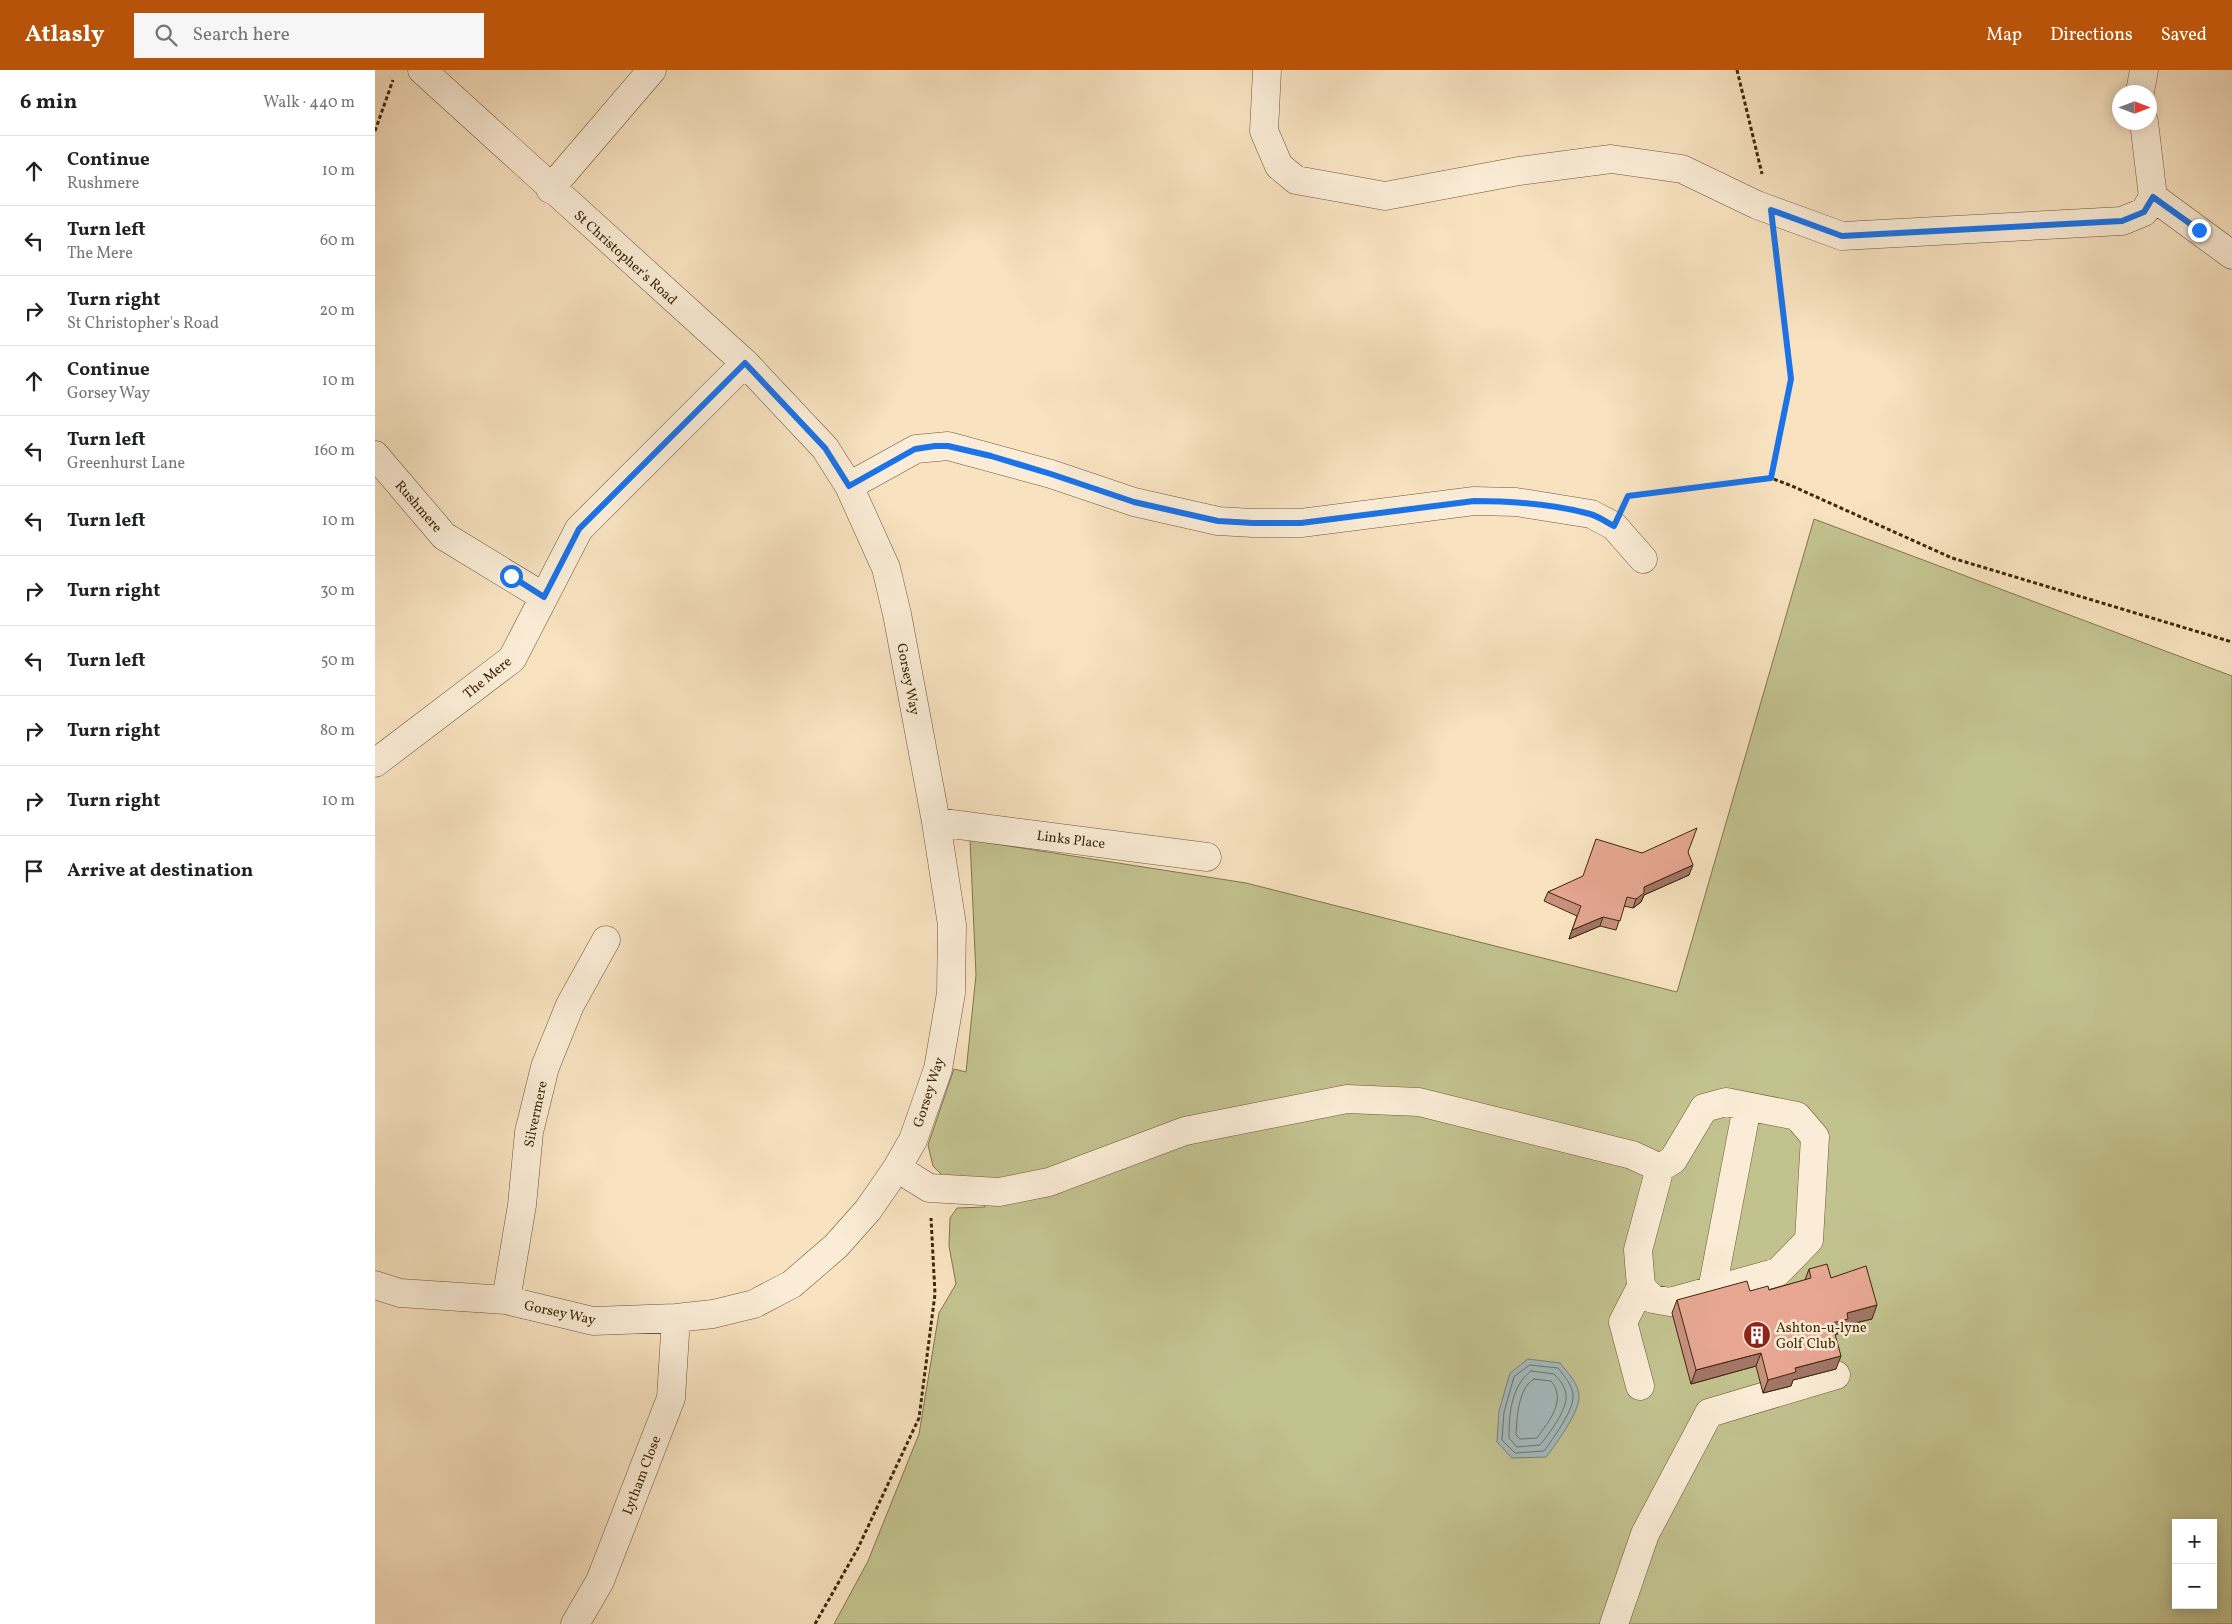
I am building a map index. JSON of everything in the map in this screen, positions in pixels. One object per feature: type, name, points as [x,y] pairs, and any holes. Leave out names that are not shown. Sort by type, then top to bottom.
[{"type":"street","name":"St Christopher's Road","points":[[422,70],[550,189],[745,363],[825,448]]},
{"type":"street","points":[[550,189],[652,70]]},
{"type":"street","points":[[1267,70],[1264,131],[1279,166],[1296,180],[1385,196],[1519,171],[1611,159],[1682,169],[1771,210],[1842,236],[2122,221],[2144,212],[2153,197],[2144,130]]},
{"type":"street","points":[[2141,85],[2144,70]]},
{"type":"street","points":[[2153,197],[2232,255]]},
{"type":"street","name":"The Mere","points":[[375,763],[512,659],[579,529],[745,363]]},
{"type":"street","points":[[849,486],[915,449],[948,446],[1051,474],[1134,502],[1218,521],[1301,523],[1474,501],[1516,502],[1591,514],[1614,526],[1643,559]]},
{"type":"street","name":"Gorsey Way","points":[[375,1285],[400,1293],[506,1300],[593,1321],[676,1318],[713,1314],[754,1304],[792,1284],[836,1246],[868,1210],[897,1168],[913,1140],[938,1069],[951,993],[952,925],[937,822],[897,614],[886,568],[849,486],[825,448]]},
{"type":"street","name":"Rushmere","points":[[375,455],[444,536],[544,597]]},
{"type":"street","name":"Links Place","points":[[937,822],[1207,857]]},
{"type":"street","name":"Silvermere","points":[[506,1300],[522,1205],[529,1132],[545,1067],[570,1005],[606,940]]},
{"type":"street","points":[[897,1168],[929,1188],[999,1192],[1049,1182],[1185,1131],[1347,1099],[1419,1102],[1632,1155],[1660,1168]]},
{"type":"street","points":[[1640,1386],[1623,1322],[1641,1287],[1638,1250],[1660,1168],[1673,1160],[1704,1108],[1726,1102],[1797,1116],[1815,1136],[1809,1240],[1778,1272],[1670,1302],[1653,1299],[1641,1287]]},
{"type":"street","points":[[1712,1290],[1747,1107]]},
{"type":"street","name":"Lytham Close","points":[[575,1624],[600,1581],[671,1398],[676,1318]]},
{"type":"street","points":[[1614,1624],[1645,1534],[1709,1413],[1836,1375]]},
{"type":"path","points":[[1737,70],[1771,210],[1791,379],[1771,478]]},
{"type":"path","points":[[375,132],[393,79]]},
{"type":"path","points":[[1614,526],[1628,496],[1771,478],[1952,558],[2232,642]]},
{"type":"path","points":[[815,1624],[858,1548],[919,1418],[935,1294],[929,1188]]},
{"type":"green space","points":[[1814,519],[2232,676],[2232,1624],[834,1624],[868,1561],[919,1434],[939,1313],[956,1284],[949,1246],[950,1218],[957,1208],[985,1207],[984,1178],[944,1177],[933,1166],[928,1145],[954,1069],[966,1072],[976,975],[970,840],[1246,883],[1677,992]]},
{"type":"water","points":[[1528,1359],[1560,1363],[1577,1388],[1579,1393],[1578,1405],[1561,1437],[1546,1457],[1512,1458],[1497,1442],[1499,1411],[1510,1373]]},
{"type":"building","points":[[1697,828],[1688,852],[1693,865],[1644,887],[1644,893],[1636,899],[1627,897],[1620,921],[1603,917],[1572,930],[1581,906],[1548,892],[1583,876],[1596,839],[1642,853]]},
{"type":"building","name":"Ashton-u-lyne Golf Club","points":[[1827,1264],[1831,1278],[1866,1266],[1877,1305],[1847,1313],[1848,1319],[1832,1323],[1841,1356],[1795,1368],[1796,1372],[1768,1380],[1761,1353],[1696,1370],[1677,1300],[1747,1281],[1750,1291],[1768,1286],[1769,1290],[1811,1278],[1809,1269]]},
{"type":"place","name":"Ashton-u-lyne Golf Club","points":[[1757,1335]]},
{"type":"route","points":[[511,576],[544,597],[579,529],[745,363],[825,448],[849,486],[915,449],[948,446],[991,456],[1051,474],[1134,502],[1218,521],[1301,523],[1474,501],[1488,501],[1516,502],[1591,514],[1614,526],[1628,496],[1771,478],[1791,379],[1771,210],[1842,236],[2122,221],[2144,212],[2153,197],[2199,230]]}]
